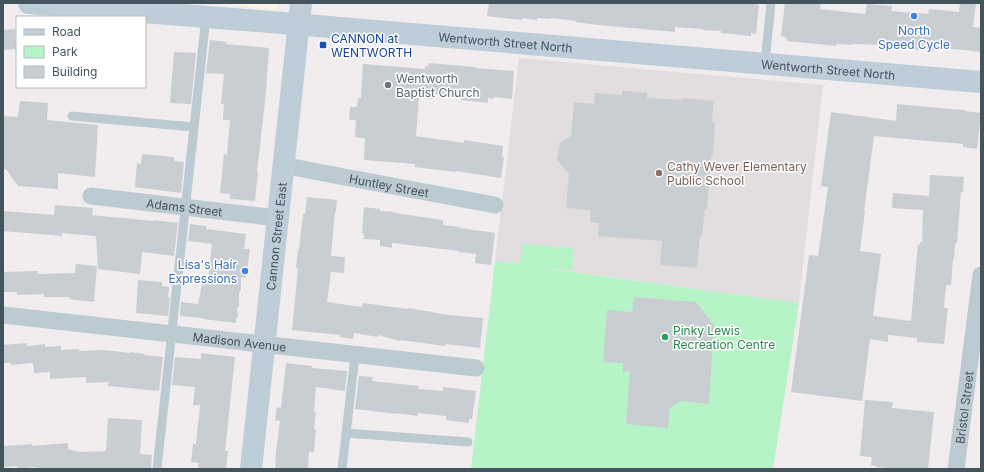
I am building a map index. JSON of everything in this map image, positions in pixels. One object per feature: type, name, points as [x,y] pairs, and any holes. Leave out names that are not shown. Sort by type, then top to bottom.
[{"type":"main road","name":"Wentworth Street North","points":[[29,3],[176,9],[206,17],[981,82]]},
{"type":"main road","name":"Cannon Street East","points":[[251,469],[300,3]]},
{"type":"street","name":"Huntley Street","points":[[283,165],[495,205]]},
{"type":"street","name":"Adams Street","points":[[92,196],[278,218]]},
{"type":"street","name":"Bristol Street","points":[[956,469],[981,275]]},
{"type":"street","name":"Madison Avenue","points":[[3,315],[476,368]]},
{"type":"lane","points":[[765,64],[771,3]]},
{"type":"lane","points":[[157,469],[206,17]]},
{"type":"lane","points":[[72,116],[194,126]]},
{"type":"lane","points":[[342,469],[355,355]]},
{"type":"lane","points":[[346,433],[468,442]]},
{"type":"shaded area","points":[[219,3],[278,3],[277,10]]},
{"type":"shaded area","name":"Cathy Wever Elementary Public School","points":[[519,58],[823,85],[799,303],[495,261]]},
{"type":"green space","points":[[522,244],[574,248],[572,270],[543,268],[799,303],[773,469],[471,469],[495,261],[520,264]]},
{"type":"building","points":[[489,3],[757,3],[757,5],[759,5],[756,34],[751,33],[751,36],[721,33],[721,31],[702,29],[675,27],[675,32],[599,25],[551,18],[537,18],[537,20],[522,18],[522,20],[487,16]]},
{"type":"building","points":[[785,3],[821,3],[820,9],[865,14],[867,4],[892,6],[891,11],[928,14],[929,9],[959,12],[960,3],[976,3],[973,27],[981,28],[981,52],[935,47],[934,51],[884,48],[885,45],[837,44],[836,46],[787,41],[787,38],[781,36]]},
{"type":"building","points":[[15,29],[16,49],[3,50],[3,30]]},
{"type":"building","points":[[210,40],[227,42],[226,44],[269,48],[255,201],[230,199],[230,194],[220,193],[224,154],[227,155],[230,120],[223,120],[224,104],[221,104],[224,74],[206,73]]},
{"type":"building","points":[[174,52],[196,53],[191,104],[170,103]]},
{"type":"building","points":[[429,63],[514,71],[512,99],[494,97],[494,99],[488,98],[488,103],[461,100],[461,96],[434,94],[434,99],[419,98],[416,136],[464,143],[464,140],[503,146],[502,157],[504,157],[501,178],[456,171],[415,167],[415,164],[364,160],[365,138],[355,137],[356,120],[349,120],[350,107],[357,107],[358,98],[361,98],[363,64],[425,69],[425,66],[428,66]]},
{"type":"building","points":[[622,91],[647,93],[647,98],[682,100],[682,98],[714,101],[712,122],[715,123],[713,156],[711,156],[707,210],[705,210],[702,235],[700,235],[697,268],[660,265],[662,241],[598,236],[599,223],[590,222],[590,210],[566,208],[569,174],[557,160],[560,143],[571,136],[574,102],[594,104],[595,93],[622,95]]},
{"type":"building","points":[[20,101],[48,103],[47,120],[98,125],[95,177],[58,173],[58,189],[18,186],[6,169],[3,169],[3,116],[18,117]]},
{"type":"building","points":[[897,104],[965,110],[981,113],[977,149],[963,147],[963,144],[874,136],[860,251],[881,254],[873,316],[911,321],[918,244],[920,245],[920,242],[922,242],[923,210],[892,208],[893,193],[929,196],[930,175],[964,177],[951,285],[946,285],[944,308],[948,308],[944,344],[917,342],[917,338],[888,335],[888,342],[870,339],[862,401],[791,392],[809,255],[818,256],[828,187],[821,186],[831,112],[896,121]]},
{"type":"building","points":[[142,154],[174,157],[174,161],[184,162],[181,193],[135,187],[137,163],[141,164]]},
{"type":"building","points":[[307,197],[337,200],[331,256],[345,257],[344,273],[331,272],[327,302],[362,307],[363,303],[408,308],[448,315],[483,318],[480,348],[400,341],[378,335],[378,337],[354,333],[353,339],[340,337],[340,335],[292,330],[298,268],[296,268],[298,249],[299,250],[303,214],[305,214]]},
{"type":"building","points":[[55,205],[93,208],[92,215],[178,223],[174,256],[142,252],[140,274],[98,269],[96,236],[62,233],[62,236],[3,231],[3,211],[54,215]]},
{"type":"building","points":[[364,207],[380,209],[380,211],[396,212],[395,213],[443,220],[443,225],[495,233],[491,265],[475,263],[476,254],[392,243],[392,248],[380,246],[380,240],[364,239],[364,234],[362,233]]},
{"type":"building","points":[[190,224],[206,226],[206,229],[246,234],[244,249],[250,249],[246,278],[241,277],[241,290],[239,293],[239,307],[237,308],[238,317],[236,318],[236,323],[180,316],[181,302],[198,304],[203,279],[208,279],[212,244],[188,241]]},
{"type":"building","points":[[76,264],[97,266],[94,302],[69,299],[70,297],[44,297],[44,294],[17,295],[17,292],[3,292],[3,272],[38,271],[38,274],[75,273]]},
{"type":"building","points":[[138,280],[162,282],[162,286],[169,287],[168,297],[170,297],[168,316],[136,313]]},
{"type":"building","points":[[634,297],[696,302],[714,325],[709,404],[681,401],[670,408],[668,428],[626,424],[630,371],[623,372],[623,363],[603,362],[607,310],[632,312]]},
{"type":"building","points":[[27,343],[27,346],[45,344],[45,347],[61,346],[61,350],[102,350],[131,352],[163,357],[159,391],[108,386],[109,382],[86,383],[86,377],[50,379],[50,372],[34,373],[33,363],[11,365],[11,363],[3,363],[3,345]]},
{"type":"building","points":[[201,353],[235,357],[225,451],[228,451],[226,469],[200,469],[198,467],[199,463],[191,462],[193,444],[196,444],[200,405],[193,405],[195,387],[172,385],[175,357],[201,359]]},
{"type":"building","points":[[286,363],[312,366],[312,368],[347,371],[345,391],[316,387],[314,429],[316,429],[314,452],[309,452],[308,469],[275,469],[280,421],[275,420],[277,407],[281,408]]},
{"type":"building","points":[[359,376],[373,377],[372,381],[419,386],[418,389],[443,391],[443,387],[476,391],[472,419],[469,419],[469,423],[446,420],[446,416],[418,413],[418,416],[355,409]]},
{"type":"building","points":[[865,400],[893,402],[892,408],[934,412],[928,469],[876,467],[871,465],[872,457],[860,456]]},
{"type":"building","points":[[108,418],[142,420],[140,454],[152,455],[151,469],[36,469],[36,467],[18,469],[17,466],[3,467],[3,446],[32,444],[32,446],[68,443],[68,449],[79,452],[106,451]]},
{"type":"place","name":"North Speed Cycle","points":[[914,16]]},
{"type":"place","name":"CANNON at WENTWORTH","points":[[323,45]]},
{"type":"place","name":"Wentworth Baptist Church","points":[[388,85]]},
{"type":"place","name":"Cathy Wever Elementary Public School","points":[[659,173]]},
{"type":"place","name":"Lisa's Hair Expressions","points":[[245,271]]},
{"type":"place","name":"Pinky Lewis Recreation Centre","points":[[665,337]]}]
